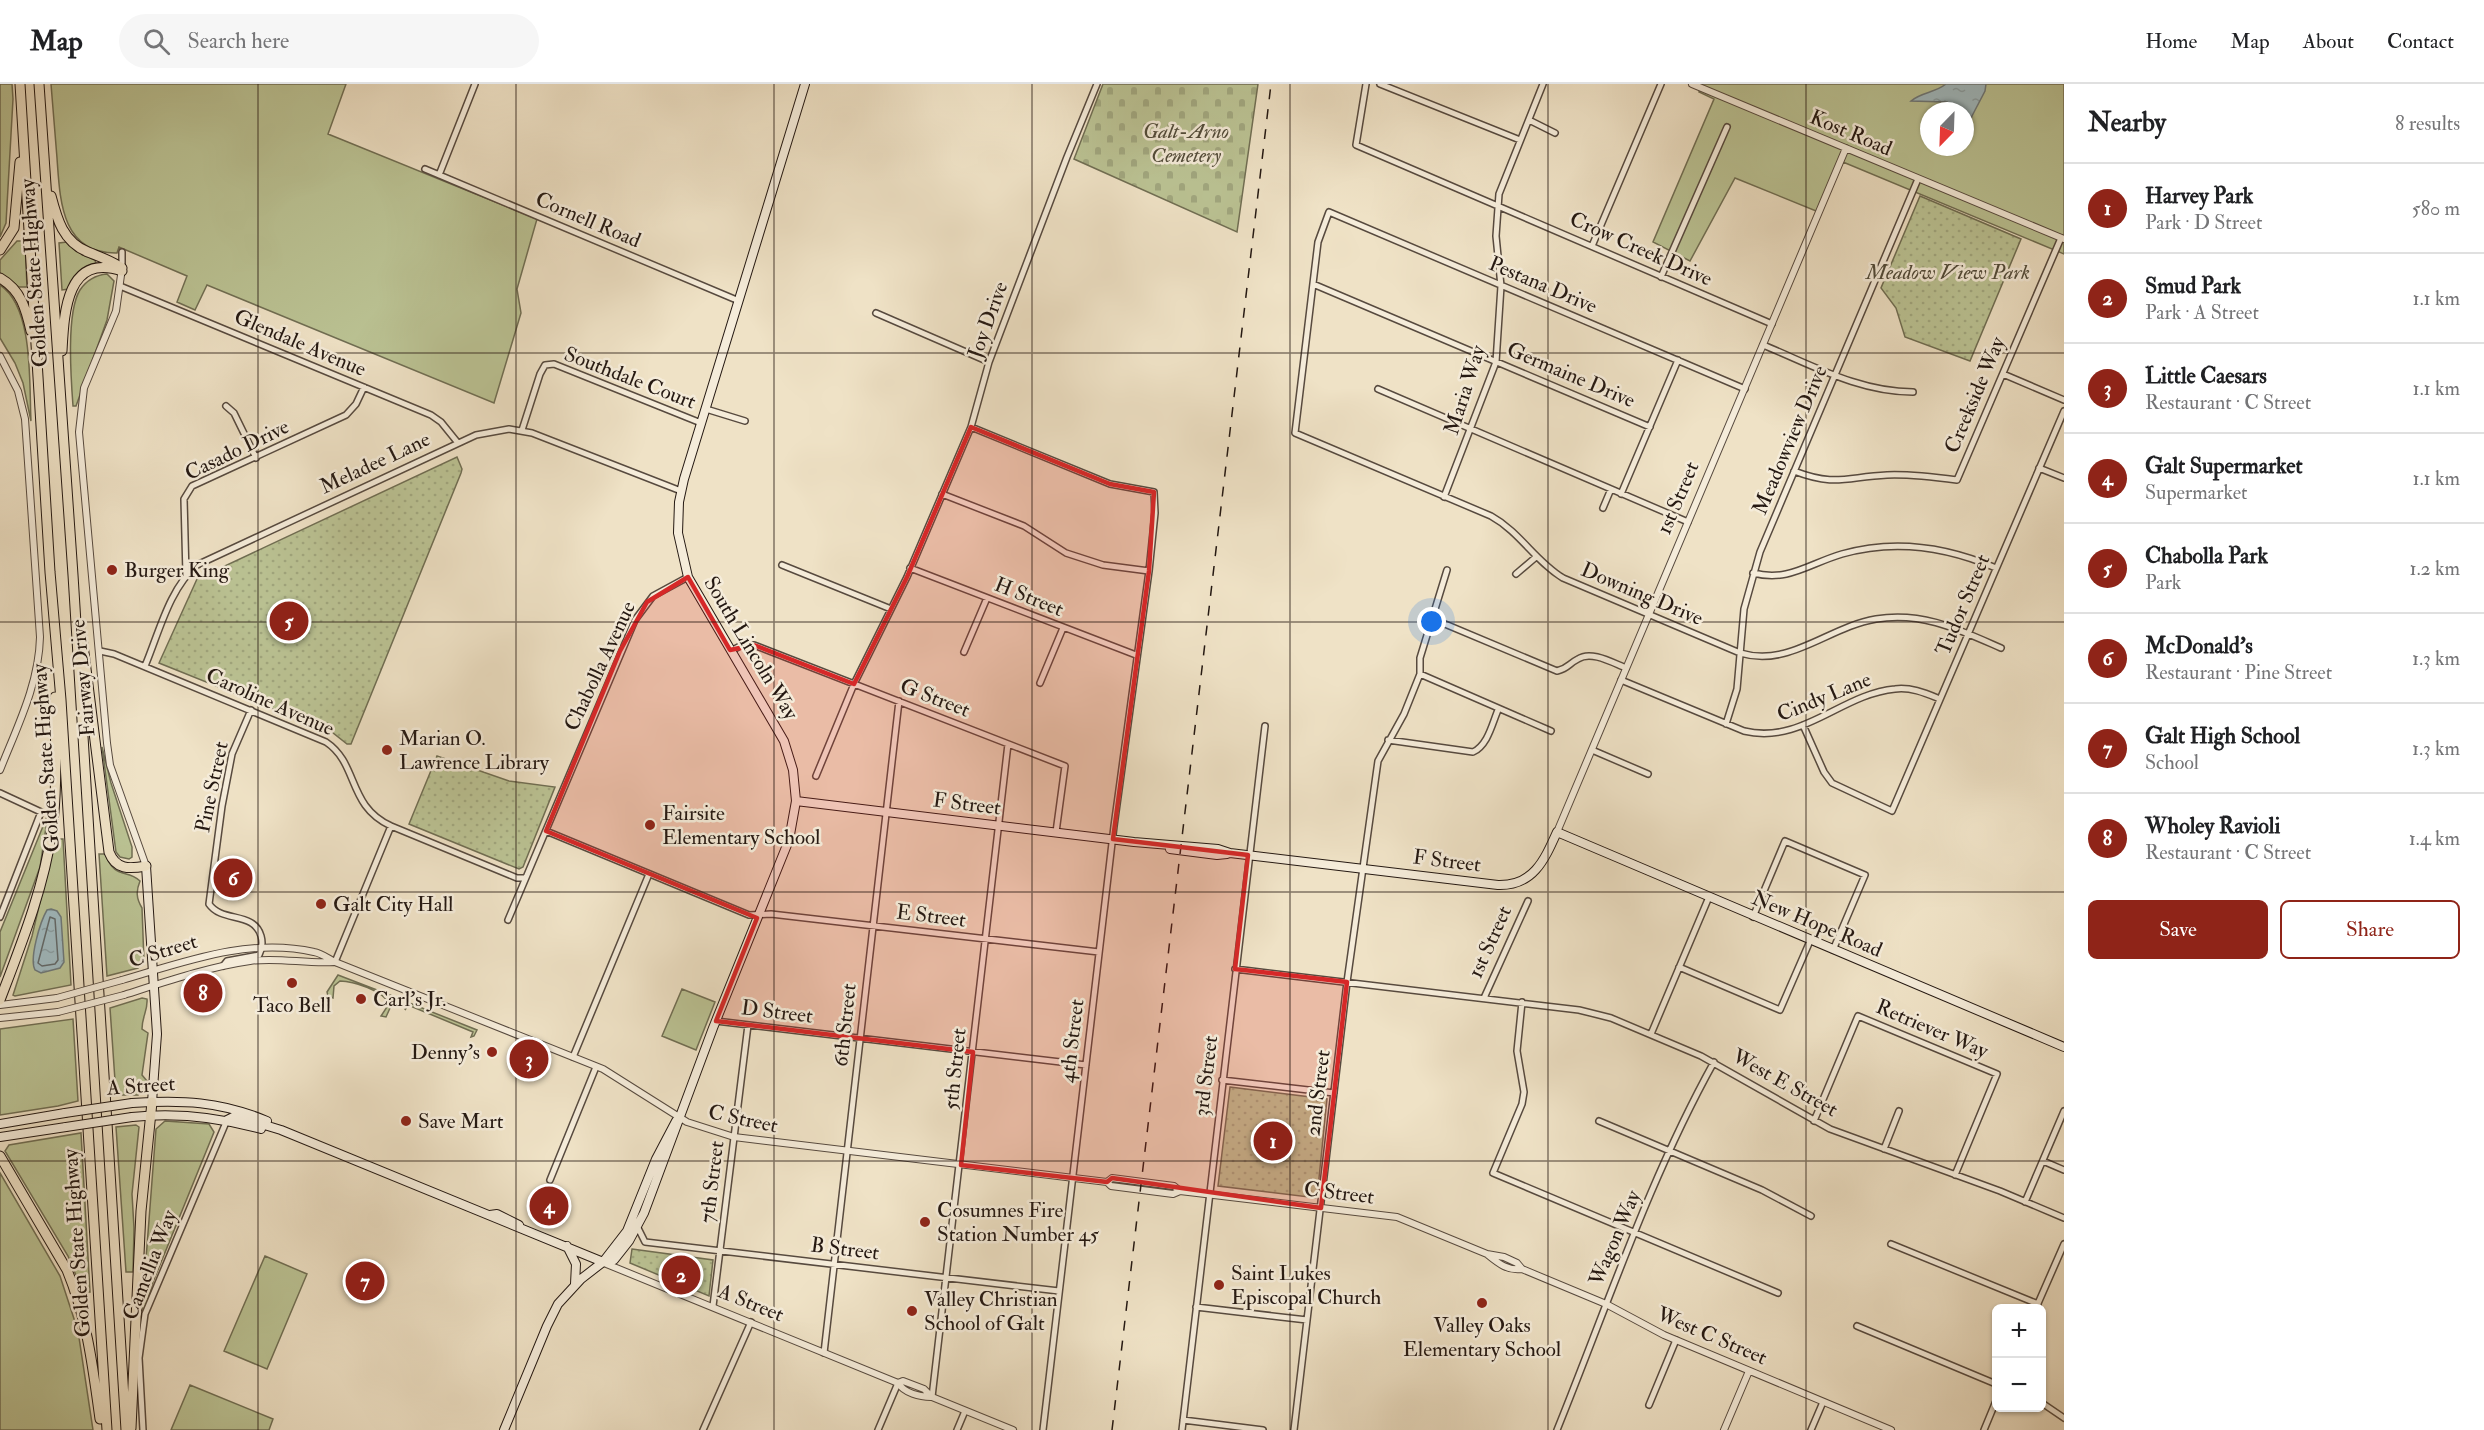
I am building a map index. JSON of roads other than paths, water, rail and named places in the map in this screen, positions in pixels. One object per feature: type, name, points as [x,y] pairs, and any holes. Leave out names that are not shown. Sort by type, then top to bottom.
[{"type":"highway","name":"Golden State Highway","points":[[20,84],[107,1430]]},
{"type":"highway","name":"Golden State Highway","points":[[39,84],[73,575],[126,1430]]},
{"type":"highway","points":[[0,250],[10,237],[16,218],[22,126]]},
{"type":"highway","points":[[46,176],[57,220],[68,239],[82,250],[104,257],[122,270]]},
{"type":"highway","points":[[59,390],[65,310],[70,292],[79,279],[93,269],[108,266],[122,270]]},
{"type":"highway","points":[[0,278],[13,287],[23,301],[37,352]]},
{"type":"highway","points":[[73,575],[109,852],[116,864],[123,867],[146,866]]},
{"type":"highway","points":[[0,1002],[39,888],[52,828],[56,647]]},
{"type":"highway","points":[[131,1430],[141,1211],[152,1102]]},
{"type":"highway","points":[[0,1156],[67,1270],[75,1289],[88,1336],[102,1430]]},
{"type":"main road","name":"South Lincoln Way","points":[[603,1263],[627,1231],[656,1159],[679,1117],[789,840],[796,801],[794,770],[784,741],[688,578],[678,533],[681,491],[805,84]]},
{"type":"main road","name":"F Street","points":[[796,801],[1112,839],[1216,855],[1230,853],[1506,885],[1525,880],[1544,862]]},
{"type":"main road","name":"1st Street","points":[[1544,862],[1557,832]]},
{"type":"main road","name":"New Hope Road","points":[[1557,832],[2064,1047]]},
{"type":"main road","name":"Fairway Drive","points":[[146,866],[157,1034],[152,1102]]},
{"type":"main road","name":"A Street","points":[[0,1124],[132,1103],[192,1101],[229,1107],[266,1120],[281,1130],[490,1215],[500,1222],[567,1246],[603,1263]]},
{"type":"main road","name":"A Street","points":[[0,1137],[150,1115],[186,1115],[227,1120],[262,1130],[281,1130]]},
{"type":"main road","name":"South Lincoln Way","points":[[603,1263],[614,1260],[637,1226],[675,1134],[679,1117]]},
{"type":"main road","points":[[567,1246],[576,1263],[577,1276],[574,1285]]},
{"type":"main road","points":[[504,1430],[550,1320],[564,1296],[574,1285],[603,1263]]},
{"type":"street","points":[[439,175],[476,84]]},
{"type":"street","name":"Joy Drive","points":[[816,776],[854,684],[910,568],[971,427],[989,362],[1097,84]]},
{"type":"street","name":"Crow Creek Drive","points":[[1366,84],[1356,145],[1772,324]]},
{"type":"street","points":[[1380,84],[1520,140]]},
{"type":"street","name":"Maria Way","points":[[1444,497],[1496,362],[1501,286],[1497,245],[1497,204],[1543,84]]},
{"type":"street","points":[[1592,246],[1661,84]]},
{"type":"street","name":"Kost Road","points":[[1692,84],[2062,239]]},
{"type":"street","points":[[1528,120],[1555,133]]},
{"type":"street","points":[[1661,277],[1727,127]]},
{"type":"street","name":"1st Street","points":[[1557,832],[1846,148]]},
{"type":"street","name":"Cornell Road","points":[[425,169],[739,301]]},
{"type":"street","name":"Meadowview Drive","points":[[1726,724],[1737,689],[1744,609],[1753,573],[1918,178]]},
{"type":"street","name":"Pestana Drive","points":[[1313,284],[1318,242],[1329,212],[1744,388]]},
{"type":"street","name":"Creekside Way","points":[[1794,471],[1824,481],[1902,475],[1957,480],[2062,239]]},
{"type":"street","name":"Fairway Drive","points":[[122,252],[120,286],[112,322],[84,388],[79,417],[104,721],[110,765],[146,866]]},
{"type":"street","name":"Germaine Drive","points":[[1313,284],[1650,427]]},
{"type":"street","name":"Downing Drive","points":[[1313,284],[1295,433],[1501,522],[1520,538],[1536,557],[1563,578],[1740,653],[1761,657],[1780,656],[1848,627],[1891,617],[1935,621],[2001,648]]},
{"type":"street","name":"Glendale Avenue","points":[[120,286],[435,417],[458,443]]},
{"type":"street","points":[[876,313],[989,362]]},
{"type":"street","points":[[1763,345],[1872,388],[1913,392]]},
{"type":"street","points":[[0,356],[18,391],[25,419],[40,650],[33,687],[0,770]]},
{"type":"street","points":[[1621,494],[1678,360]]},
{"type":"street","name":"Southdale Court","points":[[522,430],[540,374],[545,365],[554,364],[701,423]]},
{"type":"street","points":[[2003,374],[2064,400]]},
{"type":"street","name":"Casado Drive","points":[[186,575],[184,500],[187,490],[346,415],[356,404],[364,387]]},
{"type":"street","points":[[1378,389],[1688,522]]},
{"type":"street","points":[[225,406],[234,413],[256,458]]},
{"type":"street","points":[[706,409],[745,421]]},
{"type":"street","name":"Tudor Street","points":[[1803,725],[1824,772],[1832,783],[1892,811],[2064,411]]},
{"type":"street","name":"4th Street","points":[[971,427],[1110,484],[1154,492],[1155,513],[1149,571],[1112,839],[1043,1430]]},
{"type":"street","name":"Meladee Lane","points":[[145,666],[174,594],[186,575],[205,560],[458,443],[487,432],[522,430],[681,491]]},
{"type":"street","points":[[2039,468],[2064,478]]},
{"type":"street","points":[[1603,508],[1611,489]]},
{"type":"street","points":[[942,494],[1024,526],[1066,553],[1103,565],[1149,571]]},
{"type":"street","points":[[1753,573],[1784,576],[1842,554],[1894,546],[1946,551],[1996,568]]},
{"type":"street","points":[[1516,574],[1536,557]]},
{"type":"street","points":[[782,565],[891,609]]},
{"type":"street","name":"H Street","points":[[910,568],[1136,655]]},
{"type":"street","name":"2nd Street","points":[[1294,1430],[1347,982],[1378,761],[1404,714],[1420,674],[1420,658],[1447,570]]},
{"type":"street","name":"Chabolla Avenue","points":[[508,920],[635,620],[653,596],[688,578]]},
{"type":"street","points":[[964,652],[987,598]]},
{"type":"street","points":[[1433,619],[1557,671],[1570,668],[1575,660],[1591,656],[1626,668]]},
{"type":"street","points":[[1040,683],[1063,628]]},
{"type":"street","name":"G Street","points":[[731,651],[741,645],[754,645],[1065,766],[1056,832]]},
{"type":"street","name":"Caroline Avenue","points":[[100,651],[145,666],[332,746],[342,758],[367,810],[392,826],[517,878],[524,878]]},
{"type":"street","points":[[1420,674],[1498,710],[1551,731]]},
{"type":"street","name":"Cindy Lane","points":[[1621,680],[1744,731],[1765,735],[1788,732],[1883,691],[1914,690],[1940,699]]},
{"type":"street","name":"6th Street","points":[[824,1353],[849,1152],[899,701]]},
{"type":"street","name":"Pine Street","points":[[251,710],[232,754],[222,806],[209,904],[216,911],[253,924],[260,934],[262,948]]},
{"type":"street","points":[[1388,741],[1473,752],[1484,743],[1498,710]]},
{"type":"street","name":"3rd Street","points":[[1182,1430],[1265,726]]},
{"type":"street","name":"5th Street","points":[[932,1397],[961,1165],[1008,744]]},
{"type":"street","points":[[1592,750],[1648,774]]},
{"type":"street","points":[[0,793],[41,812],[0,917]]},
{"type":"street","points":[[335,962],[392,826]]},
{"type":"street","points":[[546,831],[749,915],[759,914]]},
{"type":"street","points":[[1754,917],[1785,841],[1865,875],[1833,950]]},
{"type":"street","points":[[573,1057],[649,874]]},
{"type":"street","points":[[1651,1034],[1709,897]]},
{"type":"street","name":"1st Street","points":[[1484,998],[1528,901]]},
{"type":"street","name":"E Street","points":[[759,914],[1099,952]]},
{"type":"street","points":[[1679,967],[1780,1010],[1810,940]]},
{"type":"street","points":[[223,967],[227,962],[259,955],[262,948]]},
{"type":"street","name":"C Street","points":[[0,1002],[57,998],[213,953],[262,948],[316,952],[335,962],[596,1067],[631,1085],[679,1117],[701,1128],[734,1137],[1107,1182],[1111,1186],[1173,1194],[1180,1191],[1387,1215],[1408,1220],[1487,1254],[1501,1265],[1513,1270],[1522,1269]]},
{"type":"street","name":"C Street","points":[[0,1018],[58,1012],[251,961],[275,960],[314,964],[335,962]]},
{"type":"street","points":[[1235,969],[1484,998]]},
{"type":"street","name":"West E Street","points":[[1484,998],[1595,1013],[1651,1034],[1714,1062],[1814,1121],[2064,1218]]},
{"type":"street","points":[[1522,1002],[1517,1051],[1524,1092],[1522,1104],[1493,1173],[1778,1293]]},
{"type":"street","name":"Retriever Way","points":[[1814,1121],[1858,1016],[1997,1074],[1955,1175]]},
{"type":"street","name":"D Street","points":[[716,1021],[1086,1065]]},
{"type":"street","name":"7th Street","points":[[713,1306],[748,1025]]},
{"type":"street","name":"Wagon Way","points":[[1557,1430],[1596,1335],[1606,1304],[1685,1115],[1714,1062]]},
{"type":"street","points":[[550,1180],[596,1067]]},
{"type":"street","points":[[1222,1080],[1334,1093]]},
{"type":"street","points":[[1884,1149],[1899,1111]]},
{"type":"street","points":[[2025,1202],[2064,1111]]},
{"type":"street","name":"Camellia Way","points":[[143,1430],[139,1358],[145,1314],[227,1120]]},
{"type":"street","points":[[1599,1121],[1762,1190],[1811,1215]]},
{"type":"street","points":[[2043,1161],[2064,1170]]},
{"type":"street","name":"B Street","points":[[637,1226],[645,1242],[1059,1291]]},
{"type":"street","points":[[1891,1244],[2032,1304]]},
{"type":"street","points":[[2038,1304],[2064,1244]]},
{"type":"street","name":"A Street","points":[[603,1263],[898,1383],[904,1389],[923,1397],[932,1397],[1013,1430]]},
{"type":"street","name":"West C Street","points":[[1522,1269],[1606,1304],[1648,1328],[1891,1430]]},
{"type":"street","points":[[1196,1307],[1307,1320]]},
{"type":"street","points":[[703,1430],[751,1322]]},
{"type":"street","points":[[1857,1326],[1992,1382]]},
{"type":"street","points":[[1649,1405],[1676,1340]]},
{"type":"street","points":[[1725,1430],[1749,1371]]},
{"type":"street","points":[[878,1430],[898,1383]]},
{"type":"street","points":[[1811,1430],[1823,1402]]},
{"type":"street","points":[[2046,1407],[2064,1418]]},
{"type":"street","points":[[957,1430],[965,1411]]},
{"type":"street","points":[[1984,1430],[1992,1411]]},
{"type":"street","points":[[1183,1420],[1263,1430]]},
{"type":"water","points":[[1946,84],[1986,84],[1985,91],[1974,112],[1974,102],[1911,101]]},
{"type":"water","points":[[47,910],[57,911],[61,917],[64,962],[60,968],[41,973],[35,970],[34,949],[44,916]]},
{"type":"railway","points":[[1112,1430],[1271,84]]},
{"type":"place","name":"Burger King","points":[[112,570]]},
{"type":"place","name":"Chabolla Park","points":[[289,621]]},
{"type":"place","name":"Marian O. Lawrence Library","points":[[387,750]]},
{"type":"place","name":"Fairsite Elementary School","points":[[650,825]]},
{"type":"place","name":"McDonald's","points":[[233,878]]},
{"type":"place","name":"Galt City Hall","points":[[321,904]]},
{"type":"place","name":"Taco Bell","points":[[292,983]]},
{"type":"place","name":"Wholey Ravioli","points":[[203,993]]},
{"type":"place","name":"Carl's Jr.","points":[[361,999]]},
{"type":"place","name":"Denny's","points":[[492,1052]]},
{"type":"place","name":"Little Caesars","points":[[529,1059]]},
{"type":"place","name":"Save Mart","points":[[406,1121]]},
{"type":"place","name":"Harvey Park","points":[[1273,1141]]},
{"type":"place","name":"Galt Supermarket","points":[[549,1206]]},
{"type":"place","name":"Cosumnes Fire Station Number 45","points":[[925,1222]]},
{"type":"place","name":"Smud Park","points":[[681,1275]]},
{"type":"place","name":"Galt High School","points":[[365,1281]]},
{"type":"place","name":"Saint Lukes Episcopal Church","points":[[1219,1285]]},
{"type":"place","name":"Valley Oaks Elementary School","points":[[1482,1303]]},
{"type":"place","name":"Valley Christian School of Galt","points":[[912,1311]]},
{"type":"park label","name":"Galt-Arno Cemetery","points":[[1186,143]]},
{"type":"park label","name":"Meadow View Park","points":[[1948,272]]}]
